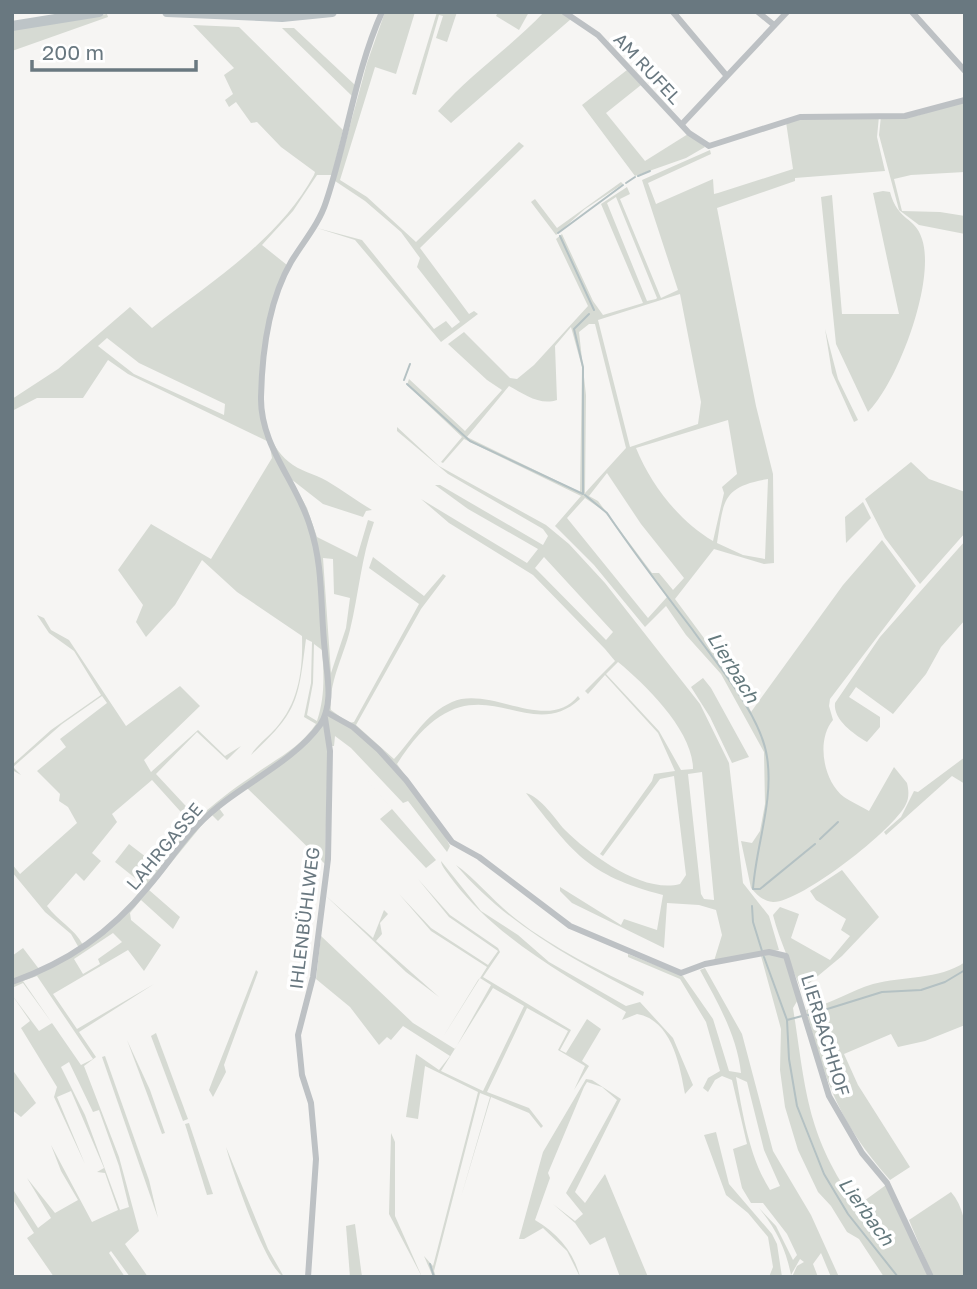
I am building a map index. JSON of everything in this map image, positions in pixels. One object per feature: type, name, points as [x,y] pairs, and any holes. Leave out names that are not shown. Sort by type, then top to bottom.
[{"type":"street","points":[[12,26],[99,12]]},
{"type":"street","points":[[167,12],[282,17],[332,12]]},
{"type":"street","name":"IHLENBÜHLWEG","points":[[308,1277],[316,1158],[312,1103],[302,1075],[298,1035],[313,977],[328,859],[330,751],[326,715],[330,681],[325,651],[320,561],[304,507],[276,460],[261,398],[267,333],[275,305],[291,263],[326,204],[382,12]]},
{"type":"street","name":"AM RUFEL","points":[[564,12],[598,35],[682,124],[709,146],[800,117],[905,117],[965,100]]},
{"type":"street","points":[[673,12],[726,75]]},
{"type":"street","points":[[758,12],[774,25]]},
{"type":"street","points":[[682,124],[787,12]]},
{"type":"street","points":[[914,13],[965,71]]},
{"type":"street","name":"LAHRGASSE","points":[[12,982],[65,959],[105,933],[123,916],[196,826],[217,806],[306,741],[326,715]]},
{"type":"street","name":"LIERBACHHOF","points":[[326,715],[353,727],[386,757],[452,842],[479,857],[536,903],[584,934],[681,973],[703,965],[769,952],[786,956],[822,1080],[832,1104],[862,1153],[887,1183],[931,1277]]},
{"type":"street","points":[[319,726],[327,729]]},
{"type":"shaded area","points":[[385,12],[415,12],[396,74],[375,67],[340,180],[367,197],[416,242],[519,142],[524,146],[420,248],[469,314],[474,311],[478,314],[441,342],[355,240],[317,228],[362,240],[434,329],[446,321],[452,328],[460,322],[417,267],[420,258],[401,232],[365,201],[335,181],[367,63]]},
{"type":"shaded area","points":[[437,12],[457,12],[447,42],[436,38],[443,16],[439,15],[416,95],[412,94]]},
{"type":"shaded area","points":[[498,12],[529,12],[519,30],[496,16]]},
{"type":"shaded area","points":[[544,12],[560,12],[571,19],[451,123],[438,111],[463,85]]},
{"type":"shaded area","points":[[107,14],[108,17],[12,51],[12,28]]},
{"type":"shaded area","points":[[193,25],[239,27],[343,130],[332,175],[317,175],[293,211],[262,245],[287,265],[273,312],[262,367],[265,421],[274,444],[293,465],[327,481],[372,510],[366,511],[363,517],[323,504],[291,479],[307,508],[317,537],[357,557],[368,520],[374,522],[350,630],[334,680],[331,710],[349,723],[354,722],[419,604],[369,568],[373,557],[424,596],[443,574],[446,576],[421,609],[356,725],[394,759],[434,713],[452,702],[467,698],[484,699],[551,711],[566,706],[578,696],[580,699],[559,712],[538,714],[496,706],[473,705],[450,711],[424,729],[397,764],[449,836],[446,838],[450,846],[447,852],[408,801],[403,803],[351,748],[335,736],[334,746],[328,746],[325,864],[246,787],[219,808],[224,815],[218,821],[211,814],[149,890],[180,917],[173,929],[141,900],[130,913],[131,920],[161,945],[144,971],[128,950],[53,994],[77,1029],[154,984],[79,1032],[96,1057],[84,1066],[119,1157],[139,1231],[125,1244],[148,1277],[130,1277],[111,1251],[109,1253],[125,1277],[54,1277],[27,1238],[34,1233],[12,1198],[12,1188],[38,1228],[51,1218],[27,1178],[55,1213],[78,1200],[61,1171],[51,1145],[92,1222],[118,1210],[105,1173],[97,1172],[104,1168],[71,1091],[57,1097],[85,1164],[54,1097],[57,1087],[21,1028],[30,1021],[12,995],[39,1031],[52,1023],[23,983],[12,988],[12,956],[23,948],[39,969],[79,948],[71,934],[45,912],[12,872],[12,864],[20,874],[77,823],[68,807],[59,801],[60,794],[37,771],[66,747],[60,739],[107,703],[102,696],[62,724],[13,767],[21,775],[12,770],[12,765],[51,730],[101,695],[74,651],[49,633],[37,615],[44,618],[51,630],[69,640],[126,726],[180,686],[200,706],[144,760],[151,772],[198,730],[225,756],[241,746],[227,760],[197,732],[156,774],[197,818],[237,786],[294,747],[316,724],[304,717],[311,683],[312,642],[306,639],[301,677],[293,703],[279,727],[251,755],[284,718],[295,696],[302,661],[302,636],[237,592],[202,560],[175,605],[146,637],[136,622],[143,605],[118,570],[151,524],[211,559],[272,458],[269,442],[128,374],[108,360],[83,398],[37,398],[12,411],[12,399],[58,369],[130,307],[152,328],[241,259],[282,220],[299,199],[315,172],[281,147],[257,122],[251,123],[236,102],[229,107],[225,100],[233,94],[224,75],[234,68]],"holes":[[[107,338],[139,363],[225,404],[224,415],[134,374],[98,346]],[[323,558],[333,559],[334,594],[350,598],[346,628],[331,673]],[[314,644],[322,650],[323,695],[317,721],[307,715],[313,683]],[[152,780],[189,821],[190,826],[159,867],[129,844],[115,862],[145,886],[110,926],[83,945],[47,906],[76,873],[84,881],[101,861],[92,853],[117,822],[112,814]],[[113,933],[122,942],[98,959],[100,964],[83,974],[74,959]],[[37,976],[93,1059],[81,1065],[23,981]],[[69,1062],[93,1112],[99,1110],[119,1166],[129,1207],[120,1210],[85,1115],[61,1067]]]},
{"type":"shaded area","points":[[282,28],[294,28],[355,85],[352,96]]},
{"type":"shaded area","points":[[627,70],[641,85],[606,113],[645,161],[688,134],[705,147],[686,158],[635,176],[582,105]]},
{"type":"shaded area","points":[[965,101],[965,172],[911,175],[894,179],[902,211],[965,216],[965,234],[919,225],[899,210],[879,135],[881,116],[916,116]]},
{"type":"shaded area","points":[[879,116],[877,137],[885,171],[795,178],[795,181],[717,208],[756,406],[773,474],[774,563],[764,564],[714,549],[675,599],[741,688],[751,712],[843,585],[882,540],[916,586],[830,699],[833,720],[825,738],[824,760],[837,790],[869,811],[894,767],[907,783],[908,799],[884,830],[846,863],[804,891],[773,902],[761,897],[751,888],[741,841],[752,843],[760,831],[765,804],[764,752],[721,674],[686,635],[666,606],[645,627],[594,565],[555,526],[581,496],[464,439],[443,463],[441,462],[462,437],[407,385],[409,379],[465,431],[502,390],[487,380],[448,344],[464,332],[510,378],[517,379],[534,365],[588,306],[556,239],[562,234],[593,301],[603,315],[643,303],[601,204],[627,187],[630,194],[620,199],[661,298],[678,290],[642,180],[710,150],[711,154],[648,183],[656,204],[713,179],[714,194],[793,169],[786,122],[807,118]],"holes":[[[616,197],[657,298],[647,301],[607,203]],[[680,294],[701,402],[698,424],[630,447],[598,320]],[[589,324],[595,324],[626,448],[585,493],[586,395],[579,332]],[[571,327],[582,367],[580,492],[467,437],[509,386],[538,400],[557,400],[555,346]],[[728,420],[737,474],[722,487],[724,493],[713,541],[689,523],[667,501],[636,448]],[[607,473],[641,524],[684,578],[673,590],[659,573],[652,573],[598,501],[589,496]],[[768,479],[765,559],[743,555],[717,543],[724,506],[733,492],[741,486]],[[585,498],[604,511],[667,597],[648,618],[567,518]]]},
{"type":"shaded area","points":[[621,182],[623,184],[585,209],[556,235],[531,202],[535,199],[557,228]]},
{"type":"shaded area","points":[[890,192],[897,209],[919,232],[925,257],[924,280],[912,330],[902,355],[880,398],[868,412],[836,344],[821,197],[832,195],[842,314],[899,314],[873,193]]},
{"type":"shaded area","points":[[825,329],[838,379],[858,420],[854,422],[832,373]]},
{"type":"shaded area","points":[[397,427],[439,466],[546,525],[569,544],[605,583],[700,704],[729,763],[743,883],[769,916],[779,950],[714,961],[722,935],[716,910],[699,905],[667,903],[664,948],[572,903],[560,891],[560,887],[621,925],[624,919],[657,930],[663,895],[616,879],[583,859],[556,831],[526,793],[542,804],[576,840],[618,870],[650,883],[666,886],[680,884],[686,875],[674,776],[660,779],[603,856],[600,854],[652,781],[654,774],[675,771],[658,733],[605,675],[588,694],[585,691],[615,661],[605,649],[533,575],[449,523],[421,499],[527,563],[538,549],[468,509],[435,485],[440,485],[543,545],[548,536],[543,529],[448,474],[397,431]],"holes":[[[544,557],[613,632],[606,640],[535,568]],[[618,662],[654,696],[685,739],[693,769],[681,770],[659,731],[606,674]],[[702,772],[714,900],[704,899],[701,894],[688,774]]]},
{"type":"shaded area","points":[[911,462],[929,479],[965,492],[965,533],[920,584],[885,538],[865,499]]},
{"type":"shaded area","points":[[863,502],[871,518],[846,543],[845,517]]},
{"type":"shaded area","points":[[965,541],[965,620],[941,647],[926,674],[893,714],[856,687],[849,697],[880,717],[880,727],[867,742],[841,721],[835,703],[880,637]]},
{"type":"shaded area","points":[[703,678],[749,757],[732,763],[710,717],[691,687]]},
{"type":"shaded area","points":[[965,757],[965,784],[952,776],[886,835],[884,832],[901,817],[914,791],[918,792]]},
{"type":"shaded area","points":[[361,773],[436,860],[426,868],[380,819],[392,809]]},
{"type":"shaded area","points":[[441,861],[481,911],[472,902],[448,874]]},
{"type":"shaded area","points":[[456,865],[508,913],[531,930],[578,959],[644,992],[643,996],[543,940],[497,905]]},
{"type":"shaded area","points":[[842,870],[879,917],[842,956],[801,990],[773,915],[780,907],[799,914],[791,938],[830,960],[850,936],[841,930],[846,919],[816,900],[810,891]]},
{"type":"shaded area","points":[[418,879],[450,915],[498,948],[500,952],[483,977],[571,1030],[560,1050],[566,1053],[587,1019],[601,1029],[582,1061],[589,1066],[574,1090],[585,1066],[558,1050],[568,1031],[527,1008],[487,1092],[529,1108],[543,1126],[541,1128],[529,1113],[491,1097],[461,1197],[490,1097],[480,1093],[434,1271],[436,1277],[433,1277],[424,1256],[433,1266],[478,1092],[425,1066],[418,1119],[406,1117],[416,1054],[439,1070],[450,1056],[403,1026],[391,1040],[387,1037],[379,1045],[350,1007],[316,979],[321,936],[413,1023],[455,1049],[441,1071],[483,1091],[524,1006],[493,988],[457,1046],[491,985],[480,978],[487,967],[431,931],[399,894],[431,928],[488,965],[498,951],[449,917]]},
{"type":"shaded area","points":[[325,895],[373,938],[384,910],[388,914],[380,923],[382,934],[376,941],[439,997],[406,972]]},
{"type":"shaded area","points":[[481,911],[518,935],[549,962],[626,1006],[640,1002],[673,1038],[693,1085],[685,1094],[677,1058],[659,1025],[637,1014],[622,1020],[626,1012],[556,970]]},
{"type":"shaded area","points":[[628,954],[683,976],[713,1019],[729,1071],[741,1073],[731,1033],[700,970],[705,968],[742,1034],[773,1151],[811,1215],[839,1277],[831,1277],[821,1253],[813,1264],[818,1277],[792,1277],[797,1266],[804,1262],[800,1259],[791,1275],[780,1240],[759,1208],[776,1226],[793,1260],[797,1255],[787,1234],[763,1203],[751,1203],[742,1188],[733,1149],[747,1144],[732,1080],[722,1076],[715,1080],[708,1092],[703,1088],[708,1078],[720,1071],[706,1022],[680,979],[628,957]],"holes":[[[736,1077],[747,1082],[764,1150],[780,1186],[770,1190],[752,1149]]]},
{"type":"shaded area","points":[[769,954],[785,958],[799,998],[793,1008],[806,1088],[827,1157],[857,1206],[886,1185],[930,1277],[884,1277],[859,1239],[847,1232],[831,1206],[818,1192],[798,1150],[785,1107],[780,1070],[781,1029],[761,956]]},
{"type":"shaded area","points":[[965,962],[965,1025],[925,1041],[898,1047],[891,1034],[844,1054],[858,1085],[910,1167],[890,1180],[858,1139],[836,1100],[820,1059],[806,1010],[873,984],[932,975]]},
{"type":"shaded area","points":[[256,970],[258,972],[224,1065],[226,1072],[213,1097],[209,1090]]},
{"type":"shaded area","points":[[156,1033],[188,1119],[183,1121],[151,1036]]},
{"type":"shaded area","points":[[127,1040],[150,1090],[165,1133],[162,1134]]},
{"type":"shaded area","points":[[105,1056],[149,1180],[158,1218],[102,1057]]},
{"type":"shaded area","points":[[12,1069],[36,1103],[21,1117],[12,1110]]},
{"type":"shaded area","points":[[586,1079],[592,1080],[621,1099],[575,1192],[585,1203],[605,1174],[648,1277],[620,1277],[605,1237],[590,1245],[575,1223],[553,1204],[575,1221],[583,1214],[566,1193],[617,1100],[602,1087],[587,1082],[548,1173],[550,1178],[535,1220],[564,1244],[574,1259],[580,1277],[567,1251],[543,1228],[519,1239],[543,1152]]},
{"type":"shaded area","points":[[189,1123],[213,1194],[207,1195],[185,1124]]},
{"type":"shaded area","points":[[716,1132],[729,1184],[772,1234],[777,1244],[782,1277],[769,1277],[773,1267],[768,1237],[748,1213],[726,1195],[704,1135]]},
{"type":"shaded area","points":[[391,1133],[395,1142],[395,1216],[422,1277],[389,1214]]},
{"type":"shaded area","points":[[226,1147],[268,1249],[284,1277],[268,1257],[259,1238]]},
{"type":"shaded area","points":[[951,1192],[962,1211],[964,1221],[965,1277],[933,1277],[909,1220]]},
{"type":"shaded area","points":[[355,1224],[362,1277],[350,1277],[346,1226]]},
{"type":"waterway","points":[[638,176],[650,171]]},
{"type":"waterway","points":[[626,183],[635,177]]},
{"type":"waterway","points":[[558,233],[623,185]]},
{"type":"waterway","points":[[560,236],[594,310]]},
{"type":"waterway","name":"Lierbach","points":[[407,384],[470,441],[583,494],[583,367],[574,329],[589,314]]},
{"type":"waterway","name":"Lierbach","points":[[404,380],[410,364]]},
{"type":"waterway","name":"Lierbach","points":[[585,495],[607,513],[725,673],[756,724],[763,741],[769,774],[753,889],[760,889],[815,844]]},
{"type":"waterway","points":[[820,839],[838,822]]},
{"type":"waterway","name":"Lierbach","points":[[752,906],[753,922],[762,951]]},
{"type":"waterway","name":"Lierbach","points":[[764,957],[787,1020],[789,1059],[797,1106],[824,1174],[848,1214],[898,1277]]},
{"type":"waterway","points":[[808,1015],[882,992],[921,990],[945,982],[965,970]]},
{"type":"waterway","points":[[787,1020],[802,1016]]},
{"type":"waterway","points":[[430,1264],[434,1277]]}]
